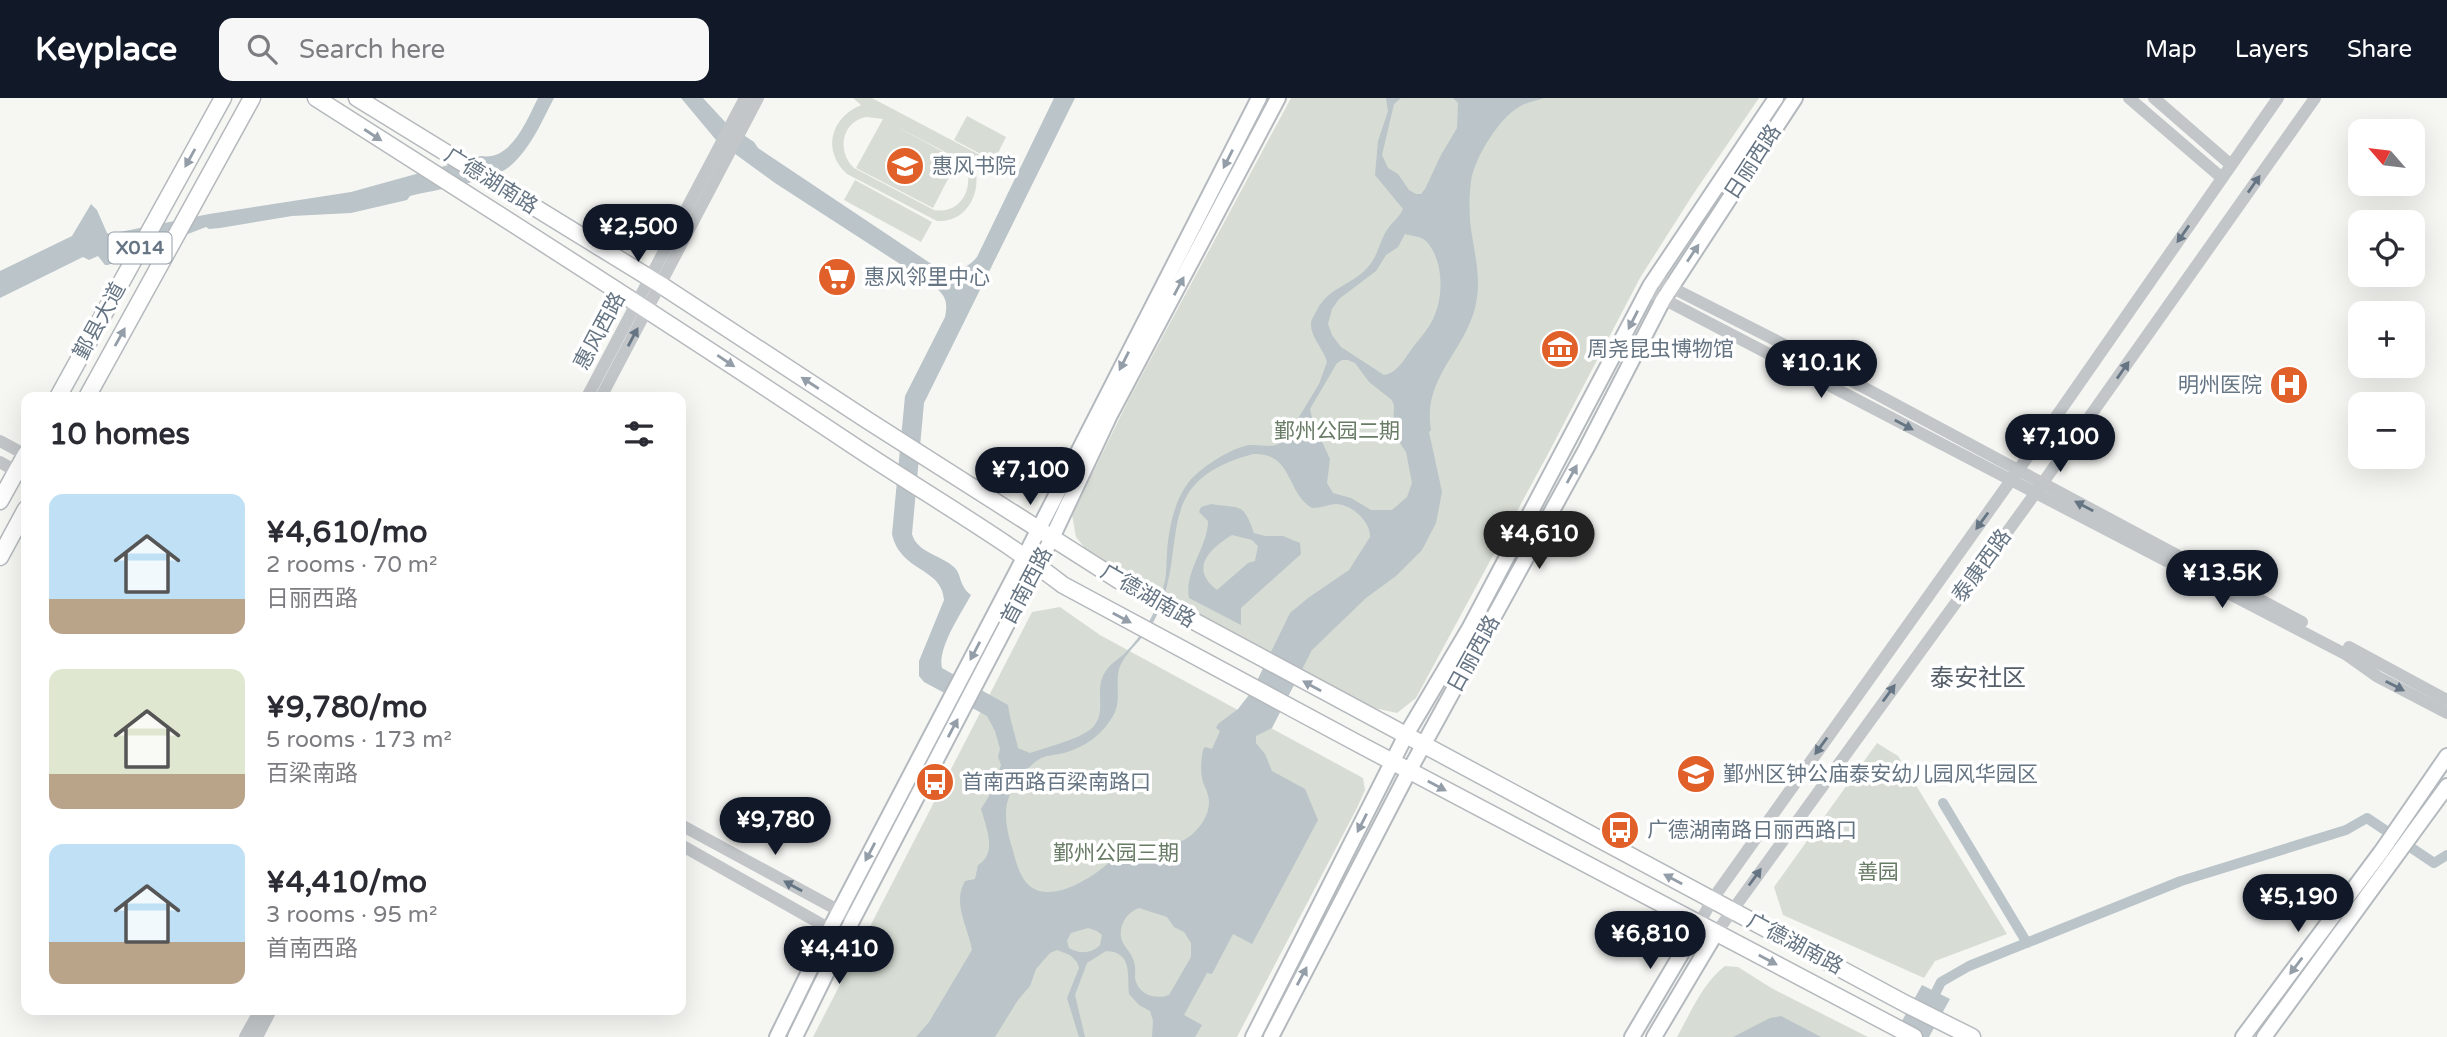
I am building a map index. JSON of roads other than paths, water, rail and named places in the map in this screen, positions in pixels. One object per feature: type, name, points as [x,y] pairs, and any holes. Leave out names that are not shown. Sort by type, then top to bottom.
[{"type":"main road","name":"鄞县大道","points":[[61,392],[223,98]]},
{"type":"main road","name":"鄞县大道","points":[[90,392],[252,98]]},
{"type":"main road","name":"广德湖南路","points":[[316,98],[643,306],[1031,561],[1063,585],[1355,743],[1914,1037]]},
{"type":"main road","name":"广德湖南路","points":[[357,98],[655,282],[867,421],[1123,583],[1937,1021],[1972,1037]]},
{"type":"main road","name":"首南西路","points":[[1045,534],[1259,98]]},
{"type":"main road","name":"首南西路","points":[[794,1037],[1031,561],[1278,98]]},
{"type":"main road","name":"日丽西路","points":[[1392,762],[1469,627],[1651,285],[1776,98]]},
{"type":"main road","name":"日丽西路","points":[[1271,1037],[1409,771],[1586,449],[1667,294],[1795,98]]},
{"type":"main road","points":[[0,501],[21,474]]},
{"type":"main road","points":[[0,556],[21,518]]},
{"type":"main road","name":"首南西路","points":[[777,1037],[839,911],[1031,561]]},
{"type":"main road","points":[[2243,1037],[2381,852],[2447,757]]},
{"type":"main road","points":[[1252,1037],[1392,762]]},
{"type":"main road","points":[[2264,1037],[2447,786]]},
{"type":"main road","name":"泰康西路","points":[[1632,1037],[1699,924]]},
{"type":"main road","name":"泰康西路","points":[[1654,1037],[1716,933]]},
{"type":"street","points":[[738,125],[746,98]]},
{"type":"street","points":[[738,125],[758,98]]},
{"type":"street","points":[[2129,98],[2222,178]]},
{"type":"street","points":[[2154,98],[2231,165]]},
{"type":"street","name":"泰康西路","points":[[1699,924],[1712,900],[2014,476],[2278,98]]},
{"type":"street","name":"泰康西路","points":[[1716,933],[2038,489],[2315,98]]},
{"type":"street","name":"惠风西路","points":[[590,392],[643,306],[738,125]]},
{"type":"street","points":[[1651,285],[2347,655],[2378,677],[2447,713]]},
{"type":"street","points":[[603,392],[643,306]]},
{"type":"street","points":[[0,441],[21,452]]},
{"type":"street","points":[[0,462],[21,474]]},
{"type":"street","points":[[2038,489],[2447,700]]},
{"type":"street","points":[[686,828],[853,919]]},
{"type":"street","points":[[686,848],[844,937]]},
{"type":"street","points":[[245,1037],[257,1015]]},
{"type":"street","points":[[257,1037],[268,1015]]},
{"type":"waterway","points":[[1943,803],[2027,943]]},
{"type":"waterway","points":[[1931,1002],[1941,982],[1969,966],[2181,881],[2346,830],[2367,818],[2434,863],[2447,855]]},
{"type":"place","name":"惠风书院","points":[[905,166]]},
{"type":"place","name":"惠风邻里中心","points":[[837,277]]},
{"type":"place","name":"周尧昆虫博物馆","points":[[1560,349]]},
{"type":"place","name":"明州医院","points":[[2289,385]]},
{"type":"place","name":"鄞州区钟公庙泰安幼儿园风华园区","points":[[1696,774]]},
{"type":"place","name":"首南西路百梁南路口","points":[[935,782]]},
{"type":"place","name":"广德湖南路日丽西路口","points":[[1620,830]]},
{"type":"district","name":"泰安社区","points":[[1978,678]]},
{"type":"park label","name":"鄞州公园二期","points":[[1337,431]]},
{"type":"park label","name":"鄞州公园三期","points":[[1116,853]]},
{"type":"park label","name":"善园","points":[[1878,872]]}]
